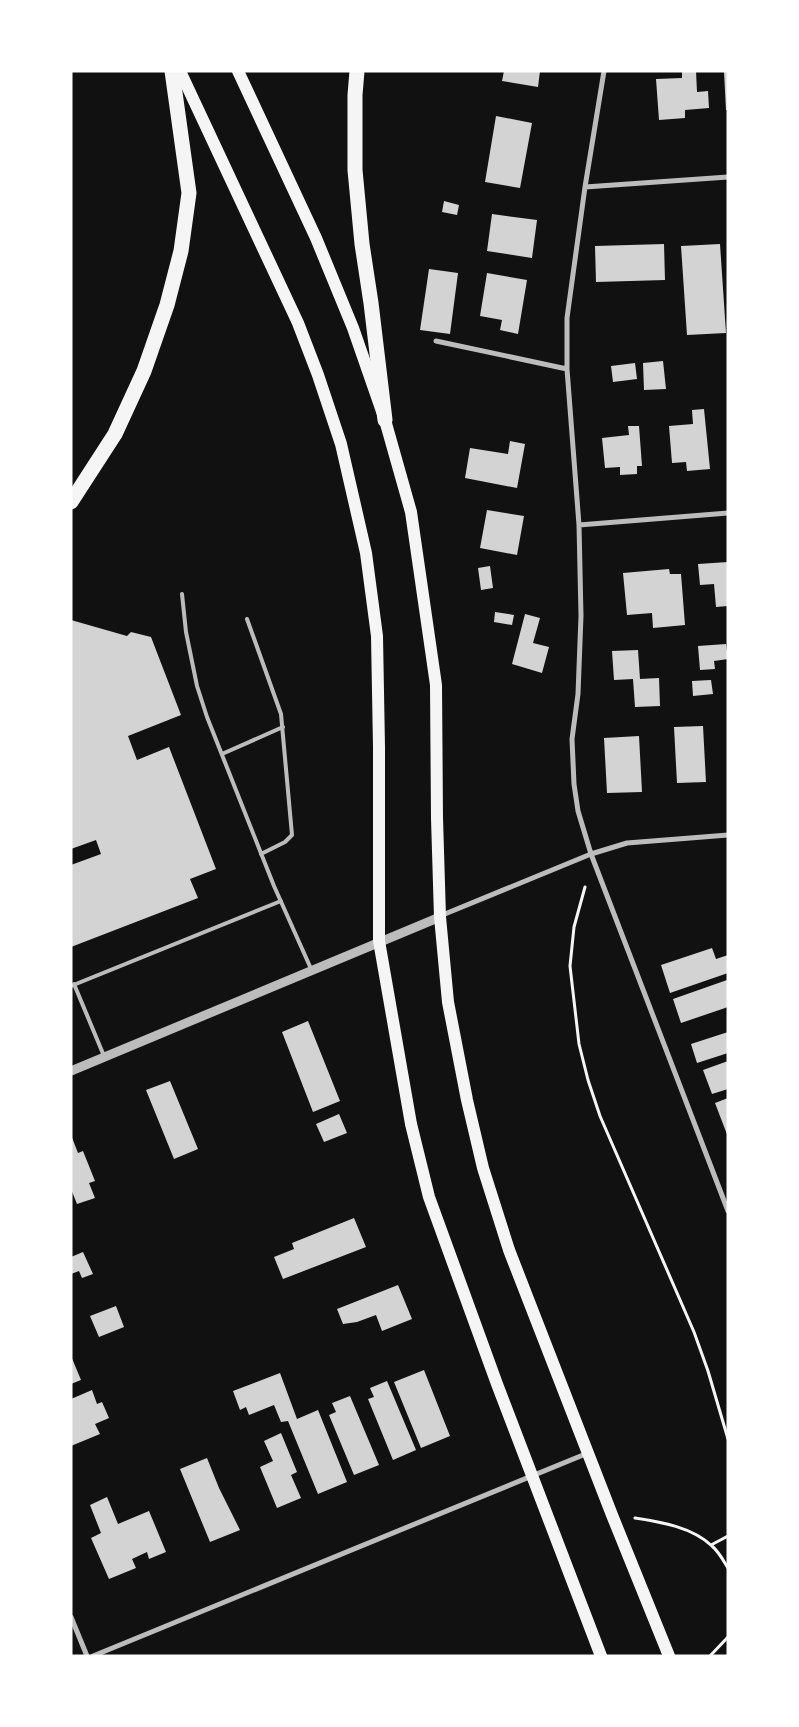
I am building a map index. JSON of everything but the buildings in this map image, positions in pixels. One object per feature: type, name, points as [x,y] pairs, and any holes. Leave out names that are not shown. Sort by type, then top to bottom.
[{"type":"highway","points":[[71,502],[115,434],[144,370],[167,305],[181,251],[189,193],[172,71]]},
{"type":"highway","points":[[357,71],[355,95],[355,170],[362,244],[385,420]]},
{"type":"main road","points":[[180,71],[298,323],[342,444],[366,554],[377,636],[379,941],[411,1124],[429,1197],[601,1656]]},
{"type":"main road","points":[[238,71],[316,238],[353,328],[385,420],[411,512],[436,685],[440,917],[448,1002],[467,1100],[483,1168],[509,1250],[669,1656]]},
{"type":"street","points":[[604,71],[585,187],[567,318],[567,369],[579,525],[580,616],[578,694],[572,739],[573,766],[578,811],[591,854],[728,1211]]},
{"type":"street","points":[[585,187],[728,177]]},
{"type":"street","points":[[436,341],[567,369]]},
{"type":"street","points":[[579,525],[728,512]]},
{"type":"street","points":[[71,1071],[591,854],[626,843],[728,835]]},
{"type":"street","points":[[93,1656],[588,1453]]},
{"type":"street","points":[[71,1617],[87,1656]]},
{"type":"lane","points":[[182,594],[186,632],[197,686],[261,854],[312,970]]},
{"type":"lane","points":[[247,619],[281,714],[292,835],[285,842],[261,854]]},
{"type":"lane","points":[[222,754],[283,727]]},
{"type":"lane","points":[[104,1057],[73,985],[281,901]]},
{"type":"path","points":[[591,854],[585,890],[574,927],[570,966],[581,1053],[600,1116],[694,1332],[708,1371],[728,1439]]},
{"type":"path","points":[[612,1515],[669,1524],[695,1534],[711,1544],[728,1568]]},
{"type":"path","points":[[711,1544],[728,1536]]},
{"type":"path","points":[[710,1656],[728,1637]]}]
